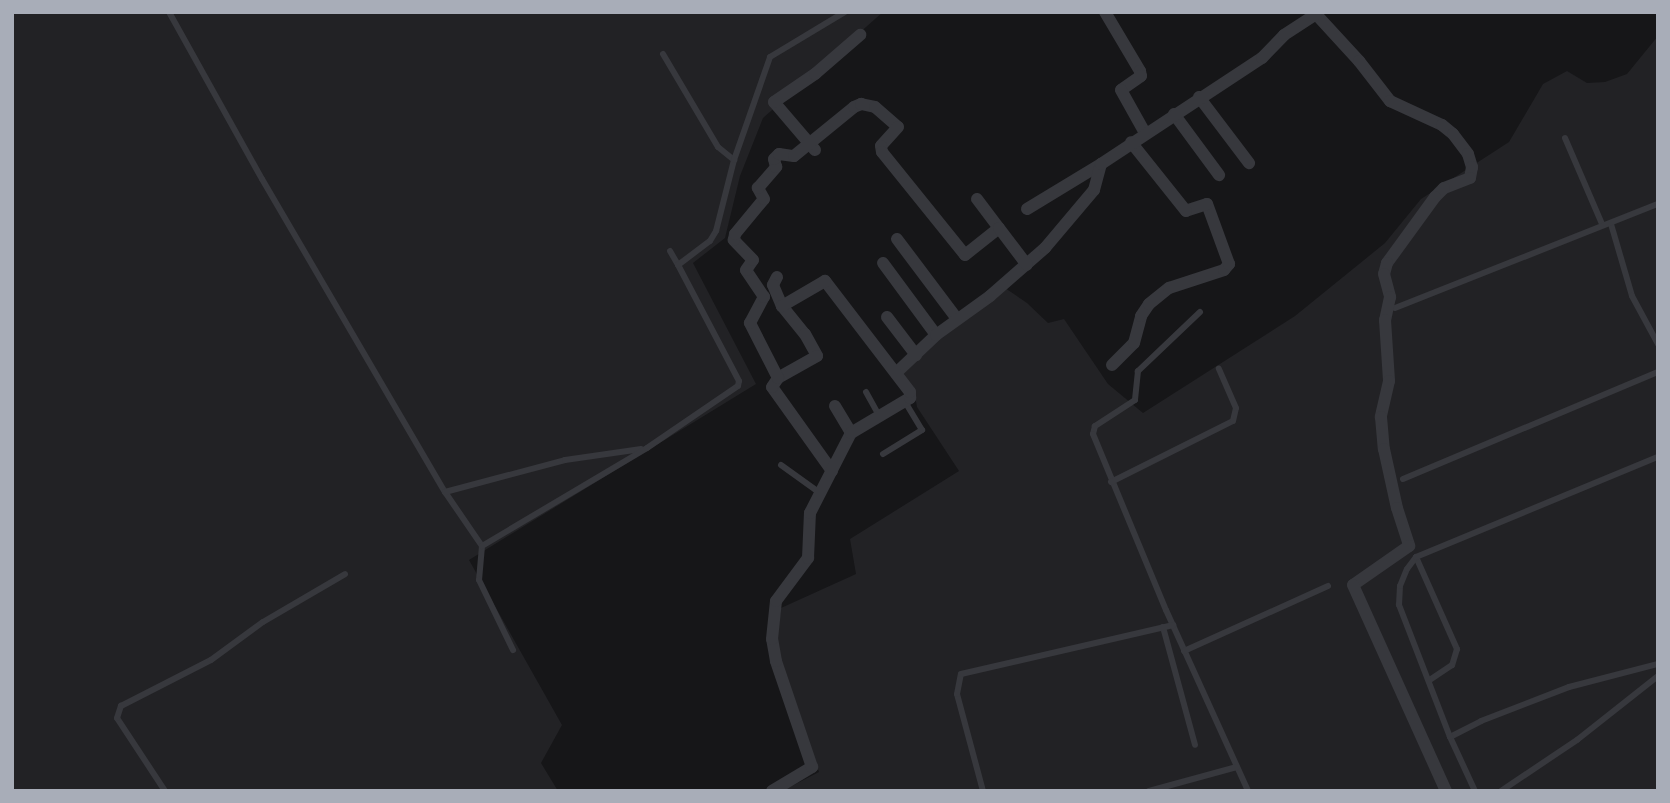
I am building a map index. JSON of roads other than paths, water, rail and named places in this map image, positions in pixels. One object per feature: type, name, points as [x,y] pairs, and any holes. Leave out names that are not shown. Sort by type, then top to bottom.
[{"type":"street","points":[[1105,12],[1140,71],[1141,76],[1121,90],[1145,133]]},
{"type":"street","points":[[1027,209],[1101,164],[1262,58],[1284,35],[1315,13],[1359,61],[1386,97],[1448,129],[1468,154],[1472,174],[1469,179],[1444,188],[1435,197],[1387,263],[1384,274],[1390,297],[1385,320],[1389,380],[1381,417],[1384,449],[1396,508],[1409,545],[1353,585],[1446,791]]},
{"type":"street","points":[[812,147],[774,101],[815,74],[860,35]]},
{"type":"street","points":[[1199,97],[1249,163]]},
{"type":"street","points":[[778,378],[750,323],[750,318],[764,297],[746,270],[753,260],[734,236],[764,199],[758,190],[776,167],[774,159],[783,152],[794,156],[812,147],[854,107],[861,104],[875,107],[898,127],[881,146],[882,152],[965,255],[999,228]]},
{"type":"street","points":[[1174,114],[1219,175]]},
{"type":"street","points":[[1112,365],[1134,343],[1141,316],[1149,304],[1170,288],[1224,270],[1229,264],[1207,204],[1186,212],[1131,142]]},
{"type":"street","points":[[895,373],[936,335],[1027,265],[1094,190],[1101,164]]},
{"type":"street","points":[[977,199],[1027,265]]},
{"type":"street","points":[[897,239],[957,319]]},
{"type":"street","points":[[883,263],[936,335]]},
{"type":"street","points":[[777,277],[773,285],[782,306],[805,334],[817,356],[772,382],[772,387],[832,471]]},
{"type":"street","points":[[772,791],[812,767],[776,661],[772,639],[776,601],[808,558],[811,543],[810,513],[851,433],[906,403],[910,392],[825,281],[782,306]]},
{"type":"street","points":[[887,317],[916,355]]},
{"type":"street","points":[[835,406],[851,433]]},
{"type":"lane","points":[[169,12],[262,179],[445,492],[482,546],[479,580],[513,650]]},
{"type":"lane","points":[[678,265],[710,241],[716,232],[734,160],[770,57],[845,12]]},
{"type":"lane","points":[[663,54],[718,147],[734,160]]},
{"type":"lane","points":[[1566,138],[1602,224]]},
{"type":"lane","points":[[1395,308],[1658,204]]},
{"type":"lane","points":[[1611,224],[1632,296],[1658,344]]},
{"type":"lane","points":[[482,546],[647,448],[733,391],[739,381],[670,251]]},
{"type":"lane","points":[[1200,312],[1138,370],[1135,400],[1095,426],[1093,435],[1172,625],[1248,791]]},
{"type":"lane","points":[[1111,482],[1233,421],[1236,408],[1219,369]]},
{"type":"lane","points":[[1403,480],[1658,372]]},
{"type":"lane","points":[[866,392],[880,416]]},
{"type":"lane","points":[[883,454],[922,430],[906,403]]},
{"type":"lane","points":[[445,492],[565,460],[647,448]]},
{"type":"lane","points":[[1475,791],[1450,737],[1399,605],[1403,577],[1416,557],[1658,457]]},
{"type":"lane","points":[[781,465],[820,493]]},
{"type":"lane","points":[[1416,557],[1457,649],[1452,665],[1430,680]]},
{"type":"lane","points":[[166,791],[117,718],[121,706],[211,660],[263,622],[345,574]]},
{"type":"lane","points":[[1184,651],[1328,586]]},
{"type":"lane","points":[[983,791],[957,694],[961,674],[1172,625]]},
{"type":"lane","points":[[1163,628],[1195,745]]},
{"type":"lane","points":[[1450,737],[1480,721],[1569,687],[1658,664]]},
{"type":"lane","points":[[1500,791],[1577,740],[1658,676]]},
{"type":"lane","points":[[1149,791],[1237,767]]}]
